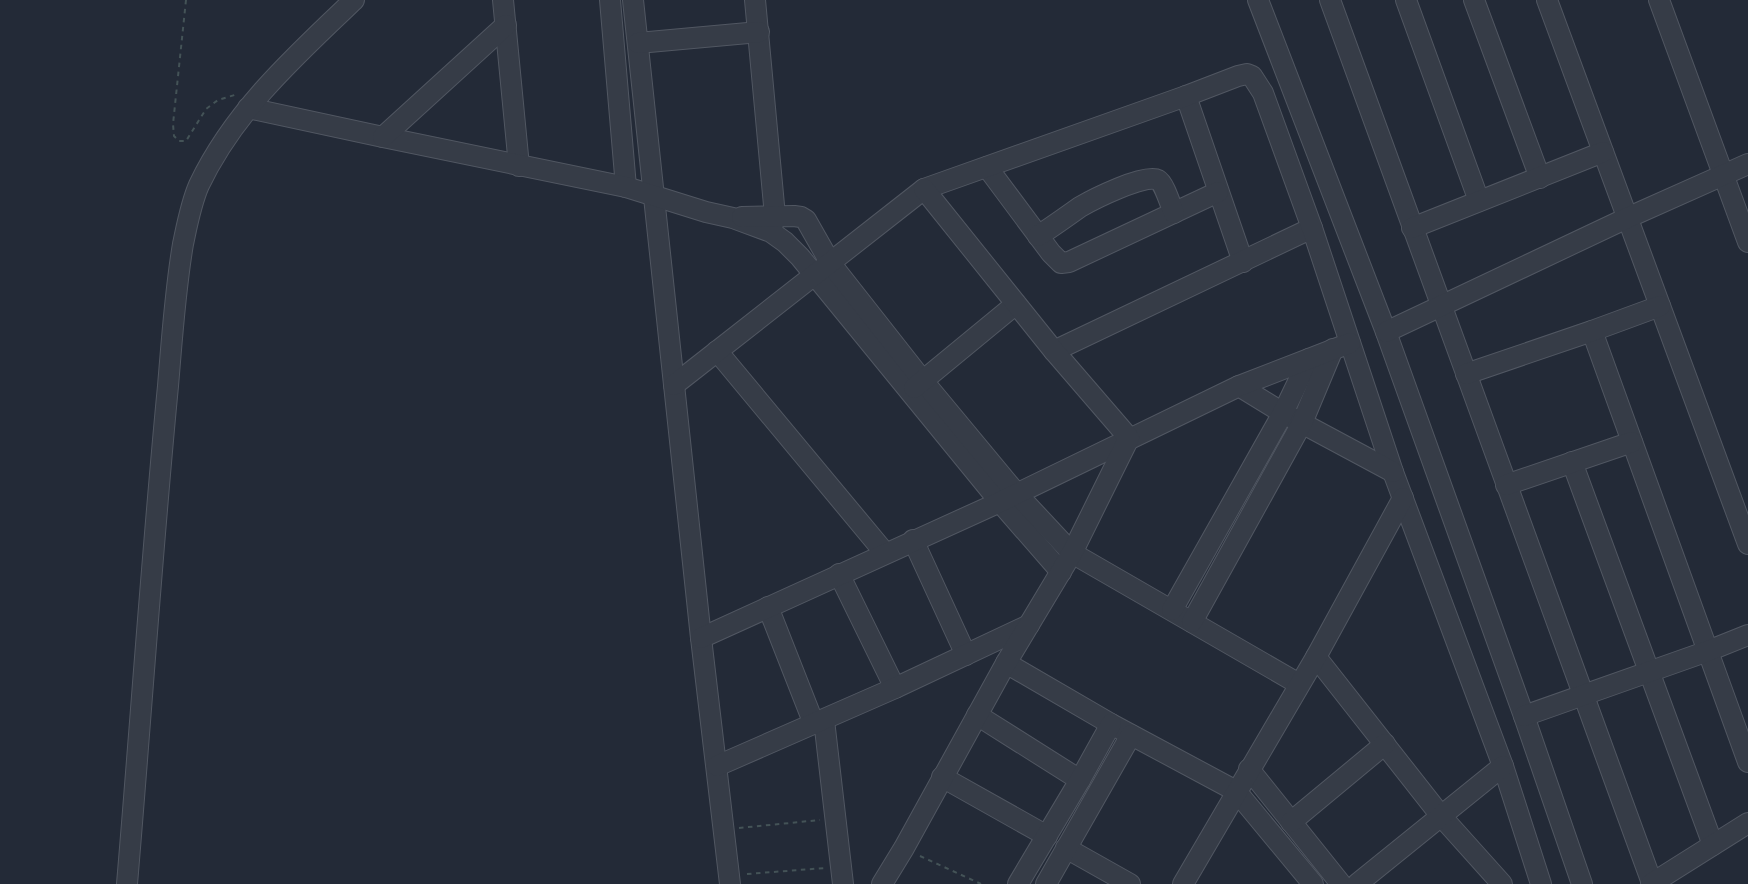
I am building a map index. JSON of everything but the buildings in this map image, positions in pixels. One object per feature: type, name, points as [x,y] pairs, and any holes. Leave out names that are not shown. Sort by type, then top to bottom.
[{"type":"street","points":[[127,884],[161,457],[182,255],[190,211],[198,187],[223,142],[248,108],[266,87],[354,0]]},
{"type":"street","points":[[503,0],[519,166]]},
{"type":"street","points":[[610,0],[626,187]]},
{"type":"street","points":[[633,0],[701,638],[730,880]]},
{"type":"street","points":[[755,0],[773,224],[781,239],[800,257],[916,387],[1008,497],[1061,572]]},
{"type":"street","points":[[1258,0],[1386,332],[1582,884]]},
{"type":"street","points":[[1330,0],[1440,306],[1584,694],[1651,884],[1748,823]]},
{"type":"street","points":[[1406,0],[1479,201]]},
{"type":"street","points":[[1474,0],[1540,178]]},
{"type":"street","points":[[1547,0],[1748,544]]},
{"type":"street","points":[[1659,0],[1748,242]]},
{"type":"street","points":[[383,137],[506,25]]},
{"type":"street","points":[[638,44],[759,32]]},
{"type":"street","points":[[674,385],[924,189],[1238,76],[1247,74],[1254,77],[1263,93],[1312,228],[1342,346],[1403,498],[1503,766],[1541,884]]},
{"type":"street","points":[[1186,96],[1243,262]]},
{"type":"street","points":[[248,108],[626,187],[706,212],[734,218],[773,224],[798,216],[806,220],[831,264],[916,387]]},
{"type":"street","points":[[1412,228],[1603,152]]},
{"type":"street","points":[[1386,332],[1627,218],[1748,164]]},
{"type":"street","points":[[987,167],[1058,262],[1064,263],[1218,192]]},
{"type":"street","points":[[1038,237],[1092,201],[1149,179],[1161,182],[1174,213]]},
{"type":"street","points":[[924,189],[1054,351],[1130,438]]},
{"type":"street","points":[[1054,351],[1312,228]]},
{"type":"street","points":[[916,387],[1016,304]]},
{"type":"street","points":[[1466,374],[1660,306]]},
{"type":"street","points":[[1592,331],[1748,762]]},
{"type":"street","points":[[701,638],[1008,497],[1239,386],[1342,346]]},
{"type":"street","points":[[1192,622],[1342,346]]},
{"type":"street","points":[[717,351],[885,553]]},
{"type":"street","points":[[1172,610],[1283,413],[1309,359]]},
{"type":"street","points":[[1239,386],[1283,413],[1393,472]]},
{"type":"street","points":[[882,884],[1006,663],[1072,553],[1130,438]]},
{"type":"street","points":[[1506,485],[1632,442]]},
{"type":"street","points":[[1572,462],[1713,845]]},
{"type":"street","points":[[1008,497],[1072,553],[1299,684]]},
{"type":"street","points":[[1183,884],[1316,657],[1403,498]]},
{"type":"street","points":[[913,540],[966,655]]},
{"type":"street","points":[[838,574],[895,688]]},
{"type":"street","points":[[768,607],[819,722],[836,819],[842,875]]},
{"type":"street","points":[[717,766],[895,688],[1029,625]]},
{"type":"street","points":[[1524,716],[1708,651],[1748,634]]},
{"type":"street","points":[[1316,657],[1441,816],[1502,884]]},
{"type":"street","points":[[1006,663],[1111,724],[1236,791],[1304,880]]},
{"type":"street","points":[[977,715],[1080,780]]},
{"type":"street","points":[[1018,884],[1111,724]]},
{"type":"street","points":[[1046,884],[1131,735]]},
{"type":"street","points":[[1292,822],[1385,744]]},
{"type":"street","points":[[1357,884],[1503,766]]},
{"type":"street","points":[[1249,769],[1341,884]]},
{"type":"street","points":[[942,777],[1047,836]]},
{"type":"street","points":[[1066,848],[1130,884]]},
{"type":"path","points":[[186,0],[172,124],[176,140],[181,142],[187,140],[201,116],[214,102],[266,87]]},
{"type":"path","points":[[724,829],[836,819]]},
{"type":"path","points":[[904,848],[981,884]]},
{"type":"path","points":[[730,880],[842,875]]}]
